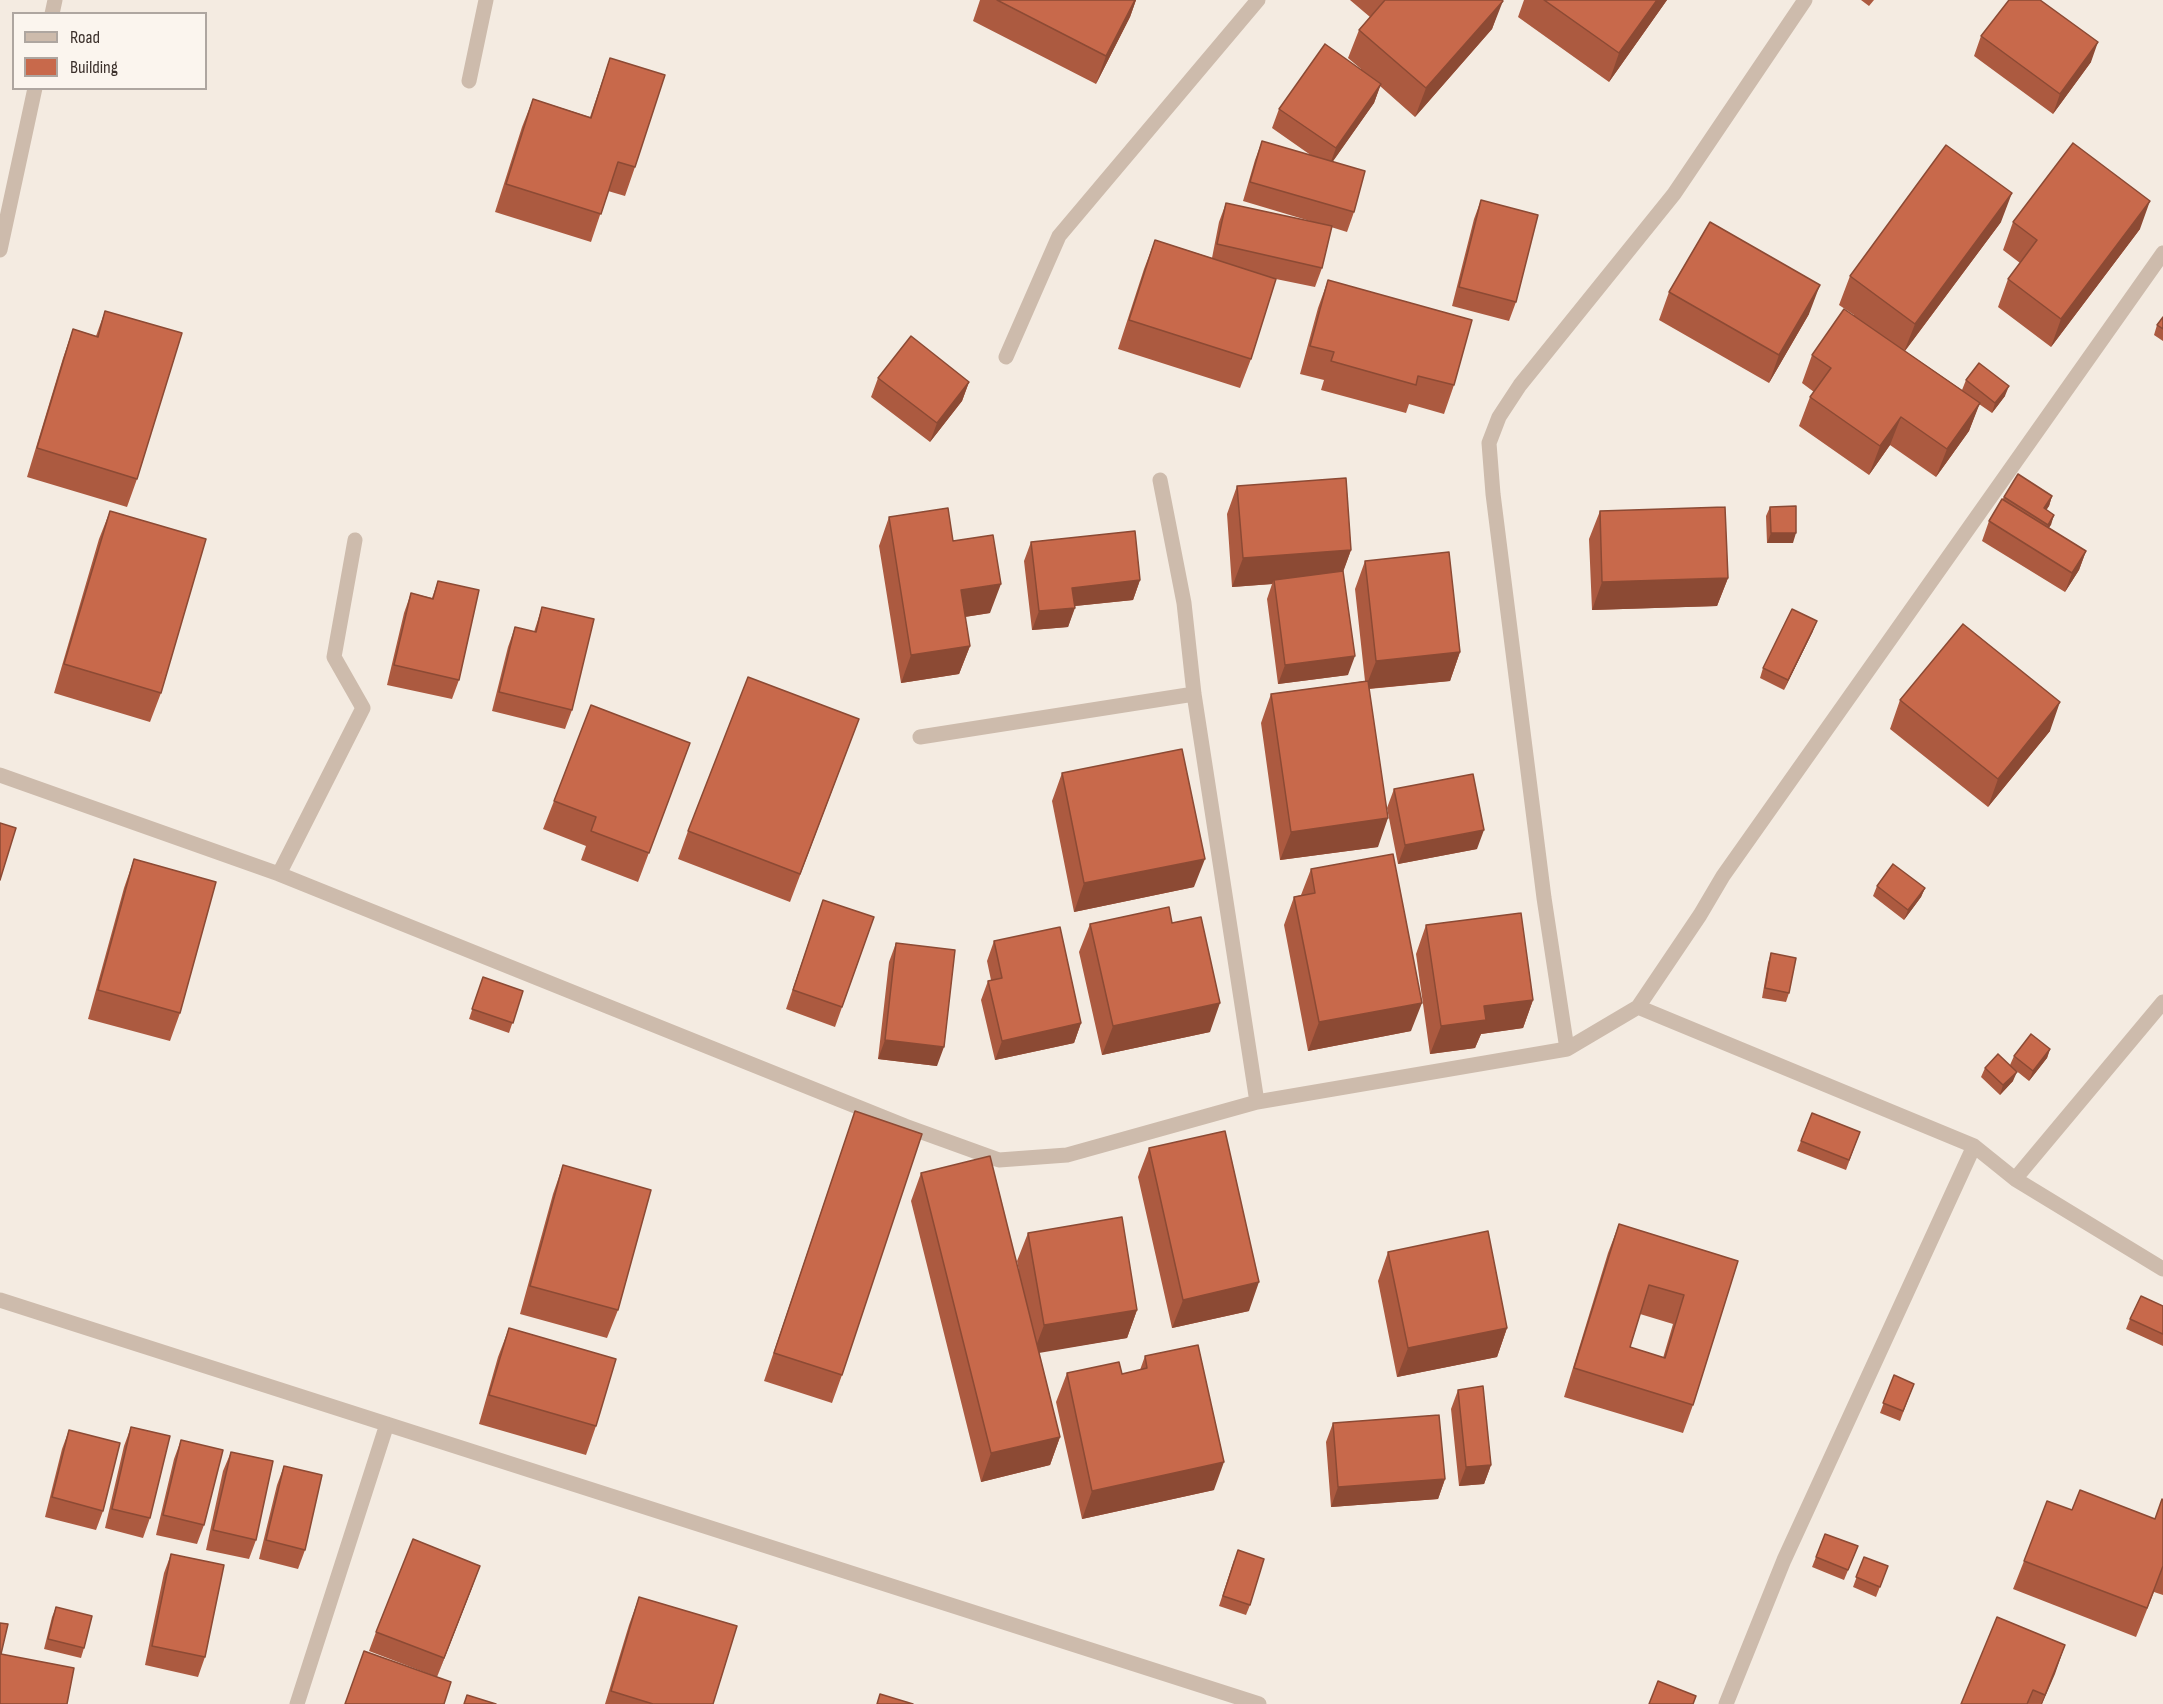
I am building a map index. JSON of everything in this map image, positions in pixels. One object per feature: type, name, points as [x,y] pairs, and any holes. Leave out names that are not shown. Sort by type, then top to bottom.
[{"type":"street","points":[[469,81],[486,0]]},
{"type":"street","points":[[1006,357],[1059,236],[1258,0]]},
{"type":"street","points":[[1567,1049],[1535,827],[1493,494],[1489,443],[1499,417],[1520,384],[1674,194],[1805,0]]},
{"type":"street","points":[[0,250],[35,90]]},
{"type":"street","points":[[0,775],[279,874],[894,1122],[999,1160],[1067,1155],[1257,1102],[1567,1049],[1638,1006],[1700,915],[1723,876],[2163,253]]},
{"type":"street","points":[[1160,480],[1184,603],[1194,694],[1257,1102]]},
{"type":"street","points":[[279,874],[363,708],[334,657],[355,540]]},
{"type":"street","points":[[920,737],[1194,694]]},
{"type":"street","points":[[2015,1179],[2163,1002]]},
{"type":"street","points":[[1638,1006],[1974,1146],[2015,1179],[2163,1269]]},
{"type":"street","points":[[1726,1704],[1784,1560],[1974,1146]]},
{"type":"street","points":[[0,1300],[1259,1704]]},
{"type":"street","points":[[297,1704],[387,1424]]},
{"type":"building","points":[[997,0],[1135,0],[1106,56]]},
{"type":"building","points":[[1385,0],[1503,1],[1426,88],[1359,30]]},
{"type":"building","points":[[1544,0],[1657,0],[1619,53]]},
{"type":"building","points":[[2009,0],[2040,0],[2098,42],[2060,94],[1981,36]]},
{"type":"building","points":[[1325,44],[1381,84],[1336,148],[1279,109]]},
{"type":"building","points":[[610,58],[665,75],[635,167],[618,162],[601,214],[506,184],[533,99],[591,118]]},
{"type":"building","points":[[1262,141],[1365,171],[1354,212],[1250,182]]},
{"type":"building","points":[[2073,143],[2150,201],[2061,319],[2008,279],[2037,240],[2013,222]]},
{"type":"building","points":[[1946,145],[2012,193],[1915,324],[1850,276]]},
{"type":"building","points":[[1481,200],[1538,215],[1516,302],[1459,287]]},
{"type":"building","points":[[1226,203],[1332,226],[1322,268],[1217,244]]},
{"type":"building","points":[[1710,222],[1820,285],[1779,355],[1669,292]]},
{"type":"building","points":[[1155,240],[1276,279],[1251,359],[1129,320]]},
{"type":"building","points":[[1328,280],[1472,320],[1454,385],[1418,376],[1416,385],[1331,361],[1334,352],[1310,346]]},
{"type":"building","points":[[1844,309],[1980,403],[1947,449],[1901,417],[1880,446],[1810,397],[1831,368],[1812,355]]},
{"type":"building","points":[[105,311],[182,333],[137,479],[37,448],[73,329],[98,337]]},
{"type":"building","points":[[2163,317],[2163,329],[2157,325]]},
{"type":"building","points":[[911,336],[969,382],[937,423],[878,378]]},
{"type":"building","points":[[1979,363],[2009,386],[1995,403],[1966,380]]},
{"type":"building","points":[[2018,474],[2052,496],[2044,508],[2054,515],[2048,525],[2004,497]]},
{"type":"building","points":[[1346,478],[1351,550],[1243,558],[1237,486]]},
{"type":"building","points":[[2002,499],[2086,551],[2072,573],[1989,521]]},
{"type":"building","points":[[1796,506],[1796,533],[1771,533],[1770,507]]},
{"type":"building","points":[[1725,507],[1728,578],[1602,582],[1600,511]]},
{"type":"building","points":[[948,508],[953,541],[993,535],[1001,584],[961,590],[970,646],[911,655],[889,517]]},
{"type":"building","points":[[110,511],[206,539],[161,693],[64,664]]},
{"type":"building","points":[[1135,531],[1140,580],[1072,588],[1075,608],[1039,611],[1031,542]]},
{"type":"building","points":[[1449,552],[1460,652],[1376,661],[1365,561]]},
{"type":"building","points":[[1343,571],[1355,656],[1285,665],[1274,580]]},
{"type":"building","points":[[438,581],[479,590],[459,680],[394,665],[411,593],[433,599]]},
{"type":"building","points":[[542,607],[594,619],[572,710],[499,692],[515,627],[536,632]]},
{"type":"building","points":[[1792,609],[1817,621],[1788,680],[1763,668]]},
{"type":"building","points":[[1963,624],[2060,702],[1998,779],[1900,700]]},
{"type":"building","points":[[748,677],[859,719],[800,874],[688,831]]},
{"type":"building","points":[[1368,681],[1388,818],[1291,832],[1271,694]]},
{"type":"building","points":[[591,705],[690,743],[649,853],[591,831],[596,817],[554,801]]},
{"type":"building","points":[[1182,749],[1205,859],[1084,883],[1062,773]]},
{"type":"building","points":[[1473,774],[1484,830],[1405,845],[1394,789]]},
{"type":"building","points":[[0,823],[16,828],[0,880]]},
{"type":"building","points":[[1393,854],[1422,1003],[1319,1022],[1294,897],[1315,893],[1311,869]]},
{"type":"building","points":[[134,859],[216,882],[180,1013],[98,990]]},
{"type":"building","points":[[1893,864],[1925,888],[1908,910],[1877,886]]},
{"type":"building","points":[[823,900],[874,917],[842,1007],[793,990]]},
{"type":"building","points":[[1169,907],[1172,923],[1201,917],[1220,1003],[1113,1026],[1090,924]]},
{"type":"building","points":[[1521,913],[1533,1000],[1484,1006],[1486,1020],[1441,1026],[1426,925]]},
{"type":"building","points":[[1060,927],[1081,1023],[1002,1041],[988,981],[1002,978],[994,941]]},
{"type":"building","points":[[896,943],[955,950],[944,1047],[885,1040]]},
{"type":"building","points":[[1771,953],[1796,958],[1789,993],[1765,988]]},
{"type":"building","points":[[483,977],[523,991],[513,1023],[472,1009]]},
{"type":"building","points":[[2031,1034],[2050,1049],[2033,1071],[2014,1056]]},
{"type":"building","points":[[1998,1054],[2017,1072],[2003,1085],[1985,1068]]},
{"type":"building","points":[[855,1111],[922,1134],[842,1375],[774,1353]]},
{"type":"building","points":[[1812,1113],[1860,1132],[1849,1160],[1801,1141]]},
{"type":"building","points":[[1225,1131],[1259,1282],[1183,1300],[1149,1148]]},
{"type":"building","points":[[990,1156],[1060,1437],[991,1453],[921,1173]]},
{"type":"building","points":[[563,1165],[651,1190],[618,1310],[530,1286]]},
{"type":"building","points":[[1122,1217],[1137,1310],[1044,1325],[1028,1233]]},
{"type":"building","points":[[1619,1224],[1738,1261],[1693,1405],[1574,1368]],"holes":[[[1649,1285],[1684,1295],[1665,1358],[1630,1347]]]},
{"type":"building","points":[[1488,1231],[1507,1328],[1408,1348],[1388,1252]]},
{"type":"building","points":[[2141,1296],[2163,1306],[2163,1334],[2130,1319]]},
{"type":"building","points":[[509,1328],[616,1359],[596,1426],[489,1395]]},
{"type":"building","points":[[1198,1345],[1224,1462],[1092,1491],[1067,1373],[1119,1362],[1122,1374],[1147,1368],[1145,1356]]},
{"type":"building","points":[[1894,1375],[1914,1384],[1903,1411],[1883,1403]]},
{"type":"building","points":[[1483,1386],[1491,1465],[1466,1467],[1458,1390]]},
{"type":"building","points":[[1439,1415],[1445,1479],[1338,1487],[1333,1423]]},
{"type":"building","points":[[131,1427],[170,1436],[150,1518],[112,1509]]},
{"type":"building","points":[[69,1430],[120,1443],[103,1511],[52,1497]]},
{"type":"building","points":[[181,1440],[223,1450],[204,1525],[163,1515]]},
{"type":"building","points":[[231,1452],[273,1461],[256,1540],[213,1530]]},
{"type":"building","points":[[284,1466],[322,1475],[305,1550],[266,1540]]},
{"type":"building","points":[[2080,1490],[2155,1519],[2163,1500],[2163,1566],[2147,1608],[2024,1561],[2047,1501],[2072,1510]]},
{"type":"building","points":[[1825,1534],[1858,1546],[1848,1570],[1816,1557]]},
{"type":"building","points":[[413,1539],[480,1566],[444,1658],[376,1632]]},
{"type":"building","points":[[1238,1550],[1264,1559],[1250,1605],[1223,1596]]},
{"type":"building","points":[[171,1554],[224,1565],[205,1657],[152,1646]]},
{"type":"building","points":[[1864,1557],[1888,1566],[1880,1587],[1856,1577]]},
{"type":"building","points":[[639,1597],[737,1626],[713,1704],[653,1704],[611,1691]]},
{"type":"building","points":[[56,1607],[92,1616],[84,1648],[48,1639]]},
{"type":"building","points":[[1997,1617],[2065,1645],[2045,1695],[2033,1690],[2027,1704],[1961,1704]]},
{"type":"building","points":[[0,1623],[8,1624],[1,1654],[74,1668],[67,1704],[0,1704]]},
{"type":"building","points":[[364,1651],[451,1682],[444,1704],[345,1704]]},
{"type":"building","points":[[1658,1681],[1696,1696],[1693,1704],[1649,1704]]},
{"type":"building","points":[[880,1694],[913,1704],[877,1704]]},
{"type":"building","points":[[467,1695],[496,1704],[464,1704]]}]
